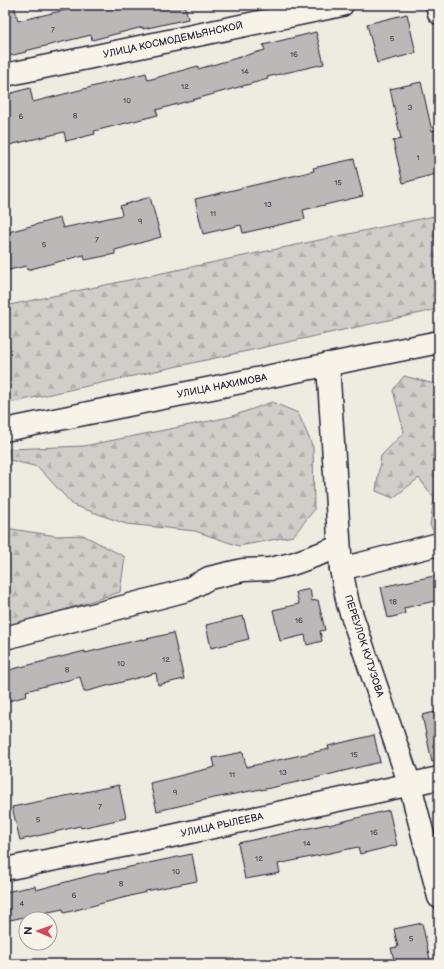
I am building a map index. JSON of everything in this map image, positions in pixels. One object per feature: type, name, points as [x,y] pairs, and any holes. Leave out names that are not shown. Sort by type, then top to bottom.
[{"type":"street","name":"УЛИЦА КОСМОДЕМЬЯНСКОЙ","points":[[5,75],[342,5]]},
{"type":"street","points":[[437,5],[439,13]]},
{"type":"street","name":"УЛИЦА НАХИМОВА","points":[[5,430],[439,342]]},
{"type":"street","name":"ПЕРЕУЛОК КУТУЗОВА","points":[[328,364],[339,547],[341,569],[348,604],[410,785],[439,897]]},
{"type":"street","points":[[341,569],[439,544]]},
{"type":"street","points":[[5,638],[187,590],[209,578],[243,570],[270,569],[292,564],[339,547]]},
{"type":"street","name":"УЛИЦА РЫЛЕЕВА","points":[[5,869],[439,778]]},
{"type":"green space","points":[[439,215],[439,309],[5,404],[5,306]]},
{"type":"green space","points":[[404,376],[439,384],[439,533],[435,534],[430,525],[434,498],[419,478],[393,498],[376,491],[381,456],[404,432],[393,390]]},
{"type":"green space","points":[[272,402],[298,413],[313,447],[314,510],[293,536],[239,546],[195,531],[126,524],[73,505],[38,467],[10,460],[9,449],[84,446],[230,417]]},
{"type":"green space","points":[[5,528],[57,536],[83,535],[125,557],[120,592],[5,629]]},
{"type":"building","points":[[5,5],[14,5],[18,21],[87,5],[185,5],[188,19],[143,29],[143,27],[92,40],[91,35],[5,57]]},
{"type":"building","points":[[407,14],[416,53],[377,63],[367,24]]},
{"type":"building","points":[[316,32],[324,64],[267,77],[268,79],[156,110],[158,115],[94,131],[95,134],[66,141],[64,132],[5,146],[5,95],[30,88],[33,102],[146,73],[148,80],[198,66],[198,69],[265,50],[263,45]]},
{"type":"building","points":[[421,82],[432,131],[436,130],[439,141],[439,173],[403,183],[393,141],[401,139],[390,89]]},
{"type":"building","points":[[354,159],[363,196],[303,210],[305,219],[243,233],[241,225],[203,234],[195,199],[314,171],[313,168]]},
{"type":"building","points":[[150,197],[161,237],[115,250],[115,254],[85,260],[84,255],[27,270],[26,266],[5,271],[5,233],[60,218],[63,228],[122,215],[120,206]]},
{"type":"building","points":[[439,575],[439,600],[404,608],[405,614],[388,618],[381,587]]},
{"type":"building","points":[[310,589],[312,601],[318,600],[325,630],[320,631],[322,641],[307,645],[305,635],[280,641],[273,610],[299,604],[296,592]]},
{"type":"building","points":[[243,616],[249,639],[211,648],[206,625]]},
{"type":"building","points":[[173,633],[184,679],[158,685],[156,673],[84,692],[80,677],[26,691],[27,696],[5,702],[5,671],[85,651],[85,653]]},
{"type":"building","points":[[439,711],[439,761],[432,762],[422,715]]},
{"type":"building","points":[[374,735],[380,762],[261,790],[209,799],[157,811],[150,783],[215,767],[213,758],[243,752],[246,767],[329,749],[328,746]]},
{"type":"building","points":[[119,785],[126,818],[81,828],[80,826],[20,840],[12,807]]},
{"type":"building","points":[[389,810],[397,845],[360,854],[358,847],[278,864],[280,873],[245,879],[238,843],[329,825]]},
{"type":"building","points":[[192,854],[197,881],[146,891],[64,913],[63,909],[53,911],[18,911],[18,918],[5,921],[5,892],[35,886],[36,890],[96,874]]},
{"type":"building","points":[[422,923],[431,964],[395,964],[391,948],[398,947],[394,929]]}]
